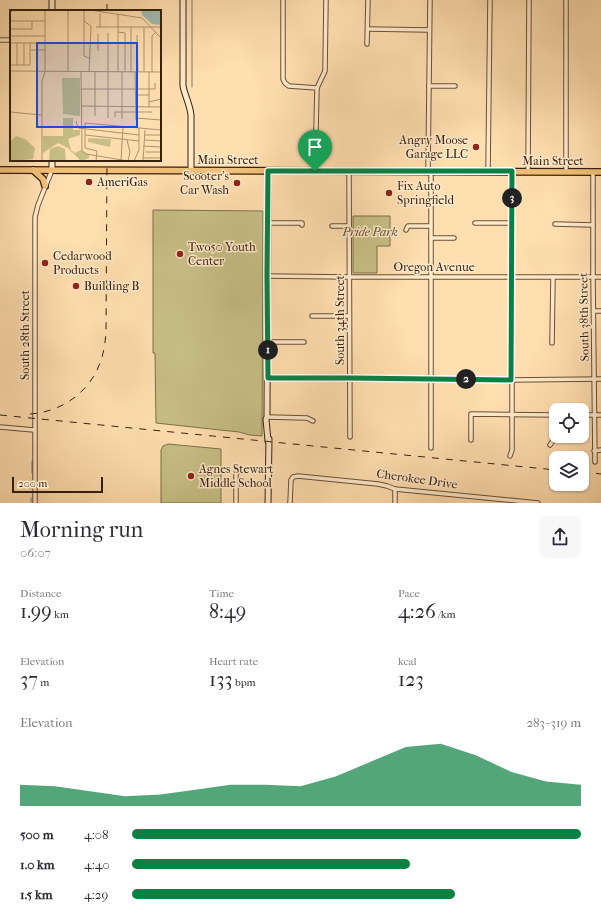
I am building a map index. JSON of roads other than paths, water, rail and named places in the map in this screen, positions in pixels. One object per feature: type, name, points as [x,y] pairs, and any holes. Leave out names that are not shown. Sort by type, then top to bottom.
[{"type":"main road","name":"Main Street","points":[[0,170],[601,172]]},
{"type":"main road","points":[[33,170],[42,177],[45,182],[45,186]]},
{"type":"street","points":[[183,0],[184,86],[191,115],[191,171]]},
{"type":"street","points":[[283,0],[283,79],[289,86],[316,88]]},
{"type":"street","points":[[315,171],[316,88],[325,71],[326,0]]},
{"type":"street","points":[[367,44],[368,0]]},
{"type":"street","points":[[430,0],[431,448]]},
{"type":"street","points":[[488,171],[490,0]]},
{"type":"street","points":[[528,172],[530,0]]},
{"type":"street","points":[[566,0],[566,172]]},
{"type":"street","points":[[368,30],[429,30]]},
{"type":"street","points":[[429,86],[455,86]]},
{"type":"street","points":[[52,161],[52,170]]},
{"type":"street","name":"South 28th Street","points":[[34,503],[35,217],[38,204],[52,170]]},
{"type":"street","points":[[268,171],[268,378],[266,419],[268,441],[268,503]]},
{"type":"street","name":"South 34th Street","points":[[349,171],[350,437]]},
{"type":"street","points":[[510,456],[512,450],[512,171]]},
{"type":"street","name":"South 38th Street","points":[[593,172],[595,462]]},
{"type":"street","points":[[268,223],[302,223],[302,225]]},
{"type":"street","points":[[475,223],[511,223]]},
{"type":"street","points":[[555,224],[593,225]]},
{"type":"street","points":[[332,226],[349,226]]},
{"type":"street","points":[[406,230],[408,226],[431,226]]},
{"type":"street","points":[[431,238],[454,238]]},
{"type":"street","name":"Oregon Avenue","points":[[267,276],[601,277]]},
{"type":"street","points":[[552,343],[553,277]]},
{"type":"street","points":[[594,311],[601,311]]},
{"type":"street","points":[[312,316],[349,316]]},
{"type":"street","points":[[268,342],[304,342]]},
{"type":"street","points":[[268,378],[511,380],[601,379]]},
{"type":"street","points":[[471,440],[471,414],[549,415]]},
{"type":"street","points":[[589,415],[601,415]]},
{"type":"street","points":[[267,417],[307,418],[313,421]]},
{"type":"street","points":[[0,427],[34,430]]},
{"type":"street","points":[[594,451],[601,450]]},
{"type":"street","points":[[236,503],[236,474],[239,469]]},
{"type":"street","name":"Cherokee Drive","points":[[290,503],[290,483],[293,477],[298,476],[378,484],[396,489],[538,503]]},
{"type":"street","points":[[395,503],[396,489]]},
{"type":"waterway","points":[[192,0],[192,87]]},
{"type":"waterway","points":[[32,461],[32,473]]},
{"type":"waterway","points":[[32,481],[32,489]]},
{"type":"railway","points":[[107,0],[107,10]]},
{"type":"railway","points":[[30,414],[52,409],[63,405],[72,399],[89,383],[95,374],[101,359],[106,333],[107,161]]},
{"type":"railway","points":[[0,415],[549,469]]},
{"type":"railway","points":[[589,473],[601,474]]},
{"type":"place","name":"Angry Moose Garage LLC","points":[[476,147]]},
{"type":"place","name":"AmeriGas","points":[[89,182]]},
{"type":"place","name":"Scooter’s Car Wash","points":[[237,183]]},
{"type":"place","name":"Fix Auto Springfield","points":[[389,193]]},
{"type":"place","name":"Two50 Youth Center","points":[[180,254]]},
{"type":"place","name":"Cedarwood Products","points":[[45,263]]},
{"type":"place","name":"Building B","points":[[76,286]]},
{"type":"place","name":"Agnes Stewart Middle School","points":[[191,476]]},
{"type":"park label","name":"Pride Park","points":[[370,232]]}]
